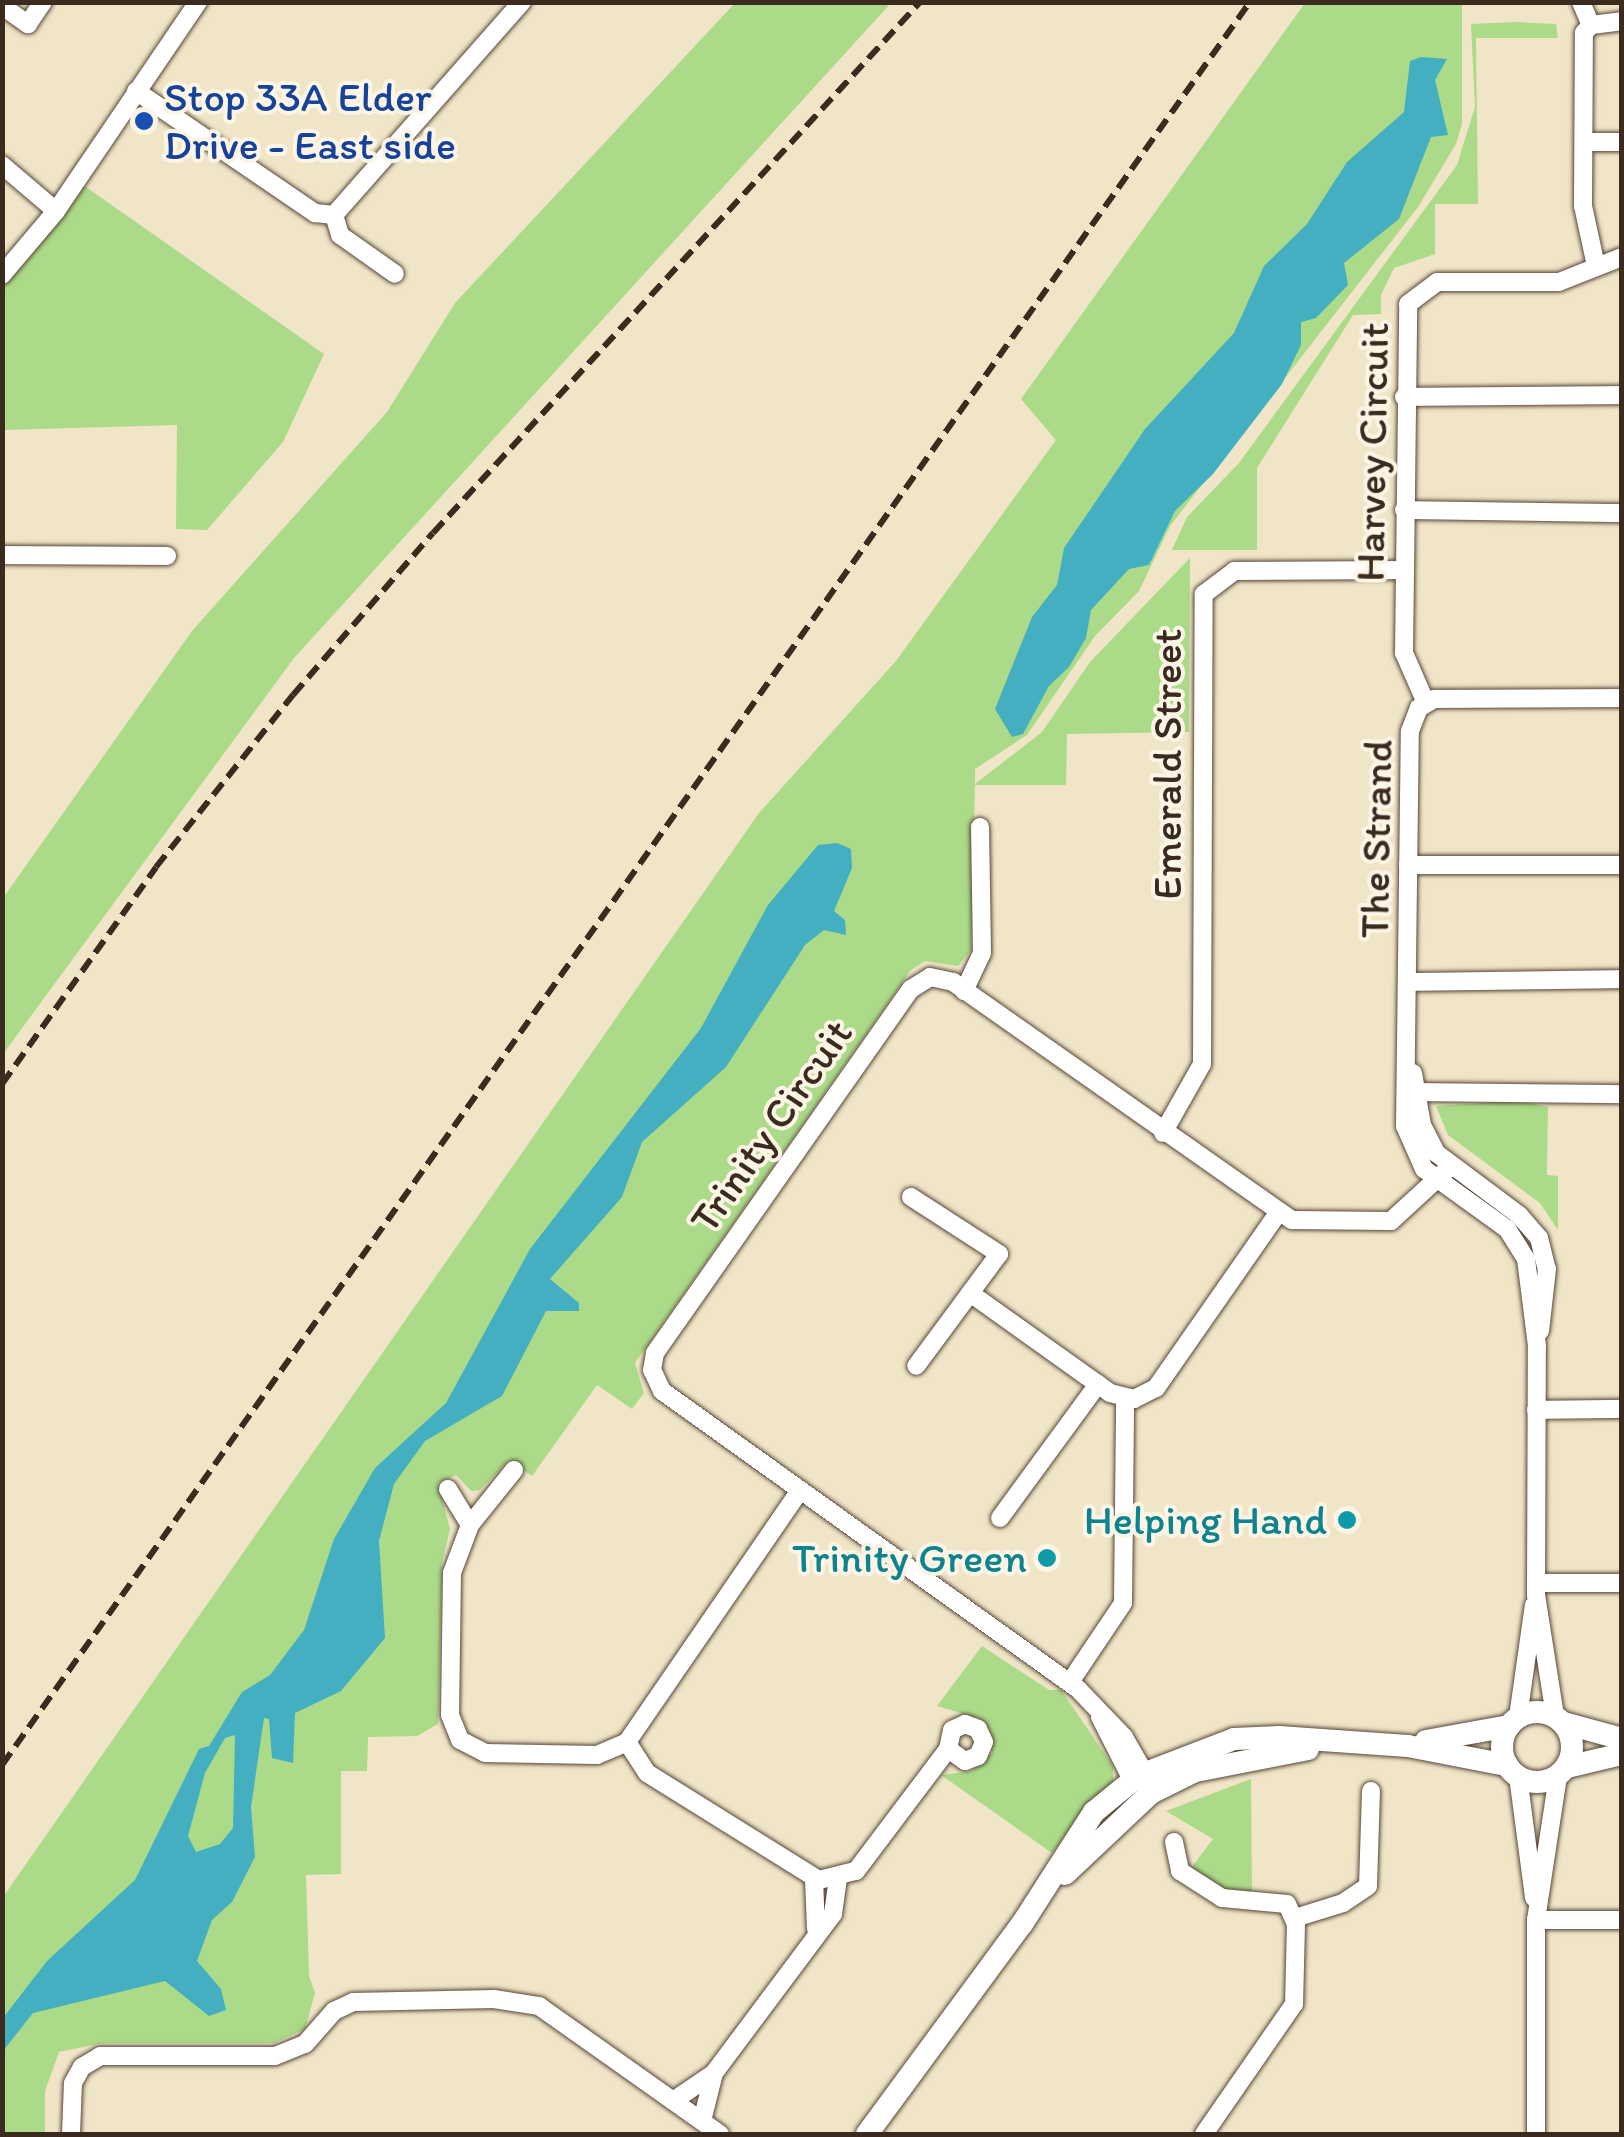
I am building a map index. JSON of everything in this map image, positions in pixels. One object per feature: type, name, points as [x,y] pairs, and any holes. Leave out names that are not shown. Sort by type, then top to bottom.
[{"type":"street","points":[[2,6],[28,24],[43,2]]},
{"type":"street","points":[[2,275],[56,210],[198,2]]},
{"type":"street","points":[[334,215],[522,2]]},
{"type":"street","points":[[1581,2],[1591,25]]},
{"type":"street","points":[[1596,266],[1584,219],[1584,33],[1591,25],[1622,21]]},
{"type":"street","points":[[136,91],[314,213],[334,215]]},
{"type":"street","points":[[1584,142],[1622,142]]},
{"type":"street","points":[[2,164],[56,210]]},
{"type":"street","points":[[334,215],[340,236],[396,274]]},
{"type":"street","name":"Harvey Circuit","points":[[1426,702],[1405,664],[1404,317],[1424,287],[1559,282],[1622,257]]},
{"type":"street","points":[[1404,397],[1622,395]]},
{"type":"street","points":[[1404,510],[1622,513]]},
{"type":"street","points":[[2,554],[167,556]]},
{"type":"street","name":"Emerald Street","points":[[1163,1132],[1202,1064],[1204,594],[1234,572],[1404,570]]},
{"type":"street","name":"The Strand","points":[[1514,1722],[1536,1589],[1537,1346],[1547,1269],[1539,1238],[1519,1215],[1443,1173],[1408,1138],[1411,724],[1426,702],[1454,697],[1622,698]]},
{"type":"street","points":[[964,991],[982,953],[980,827]]},
{"type":"street","points":[[1408,865],[1622,865]]},
{"type":"street","name":"Trinity Circuit","points":[[1145,1784],[1128,1772],[1097,1710],[1070,1682],[662,1391],[652,1370],[655,1353],[914,986],[934,976],[964,991],[1279,1212],[1301,1222],[1391,1221],[1443,1173]]},
{"type":"street","points":[[1409,982],[1622,979]]},
{"type":"street","name":"The Strand","points":[[1408,1058],[1426,1136],[1443,1173]]},
{"type":"street","points":[[1418,1092],[1622,1094]]},
{"type":"street","points":[[911,1197],[1000,1254],[916,1366]]},
{"type":"street","points":[[970,1294],[1098,1384],[1125,1398],[1156,1388],[1279,1212]]},
{"type":"street","points":[[1000,1518],[1098,1384]]},
{"type":"street","points":[[1070,1682],[1123,1603],[1125,1398]]},
{"type":"street","points":[[1536,1410],[1622,1409]]},
{"type":"street","points":[[514,1470],[470,1525],[452,1573],[450,1715],[460,1740],[485,1753],[596,1755],[627,1742],[800,1490]]},
{"type":"street","points":[[448,1489],[470,1525]]},
{"type":"street","points":[[1536,1589],[1622,1582]]},
{"type":"street","name":"The Strand","points":[[1536,1589],[1560,1719]]},
{"type":"street","points":[[1408,1746],[1514,1722],[1536,1712],[1622,1739]]},
{"type":"street","points":[[1536,1914],[1562,1771],[1573,1746],[1560,1719]]},
{"type":"street","points":[[1514,1722],[1502,1748],[1513,1771],[1536,1914],[1536,2134]]},
{"type":"street","points":[[627,1742],[647,1772],[814,1879],[838,1879],[856,1871],[948,1749]]},
{"type":"street","points":[[867,2134],[883,2124],[1022,1924],[1145,1784],[1236,1758],[1336,1745],[1408,1746],[1513,1771],[1536,1782],[1622,1754]]},
{"type":"street","points":[[1294,1918],[1355,1898],[1368,1886],[1371,1790]]},
{"type":"street","points":[[1174,1842],[1180,1871],[1222,1898],[1279,1902],[1294,1918],[1294,2004],[1204,2134]]},
{"type":"street","points":[[814,1879],[816,1929]]},
{"type":"street","points":[[672,2101],[714,2073],[816,1929],[833,1914],[838,1879]]},
{"type":"street","points":[[1536,1914],[1622,1920]]},
{"type":"street","points":[[71,2134],[72,2083],[91,2060],[285,2054],[305,2044],[334,2011],[366,2000],[530,2002],[720,2134]]},
{"type":"street","points":[[702,2122],[714,2073]]},
{"type":"green space","points":[[735,3],[891,3],[294,658],[3,1054],[3,898],[192,631],[387,412],[455,303]]},
{"type":"green space","points":[[1305,3],[1462,3],[1462,124],[1456,144],[1418,207],[1170,526],[1139,591],[1095,636],[1027,735],[975,769],[975,784],[1042,732],[1090,662],[1190,558],[1189,732],[1067,734],[1066,785],[975,785],[971,950],[958,966],[925,961],[911,970],[635,1363],[644,1393],[632,1409],[597,1385],[532,1476],[509,1460],[480,1490],[471,1491],[456,1475],[438,1483],[450,1529],[442,1563],[438,1724],[417,1736],[368,1737],[367,1771],[341,1771],[341,1874],[306,1875],[309,1976],[315,1993],[305,2029],[274,2043],[103,2043],[59,2052],[45,2091],[45,2134],[3,2134],[3,1897],[759,813],[896,661],[1056,440],[1021,399]]},
{"type":"green space","points":[[1471,24],[1556,24],[1558,38],[1476,38],[1478,204],[1435,204],[1435,254],[1394,268],[1381,295],[1381,314],[1353,315],[1257,468],[1257,550],[1172,550],[1187,517],[1239,463],[1457,165],[1475,107]]},
{"type":"green space","points":[[76,180],[324,354],[283,442],[207,530],[176,529],[177,425],[3,430],[2,275]]},
{"type":"green space","points":[[1518,1101],[1548,1107],[1547,1175],[1558,1176],[1558,1230],[1540,1203],[1448,1135],[1436,1106]]},
{"type":"green space","points":[[982,1646],[1049,1690],[1061,1690],[1113,1766],[1113,1784],[1085,1808],[1052,1853],[941,1775],[972,1771],[992,1753],[991,1733],[981,1719],[937,1706]]},
{"type":"green space","points":[[1251,1779],[1252,1893],[1225,1890],[1191,1868],[1213,1839],[1166,1811]]},
{"type":"water","points":[[1421,57],[1447,59],[1435,80],[1448,135],[1431,137],[1399,219],[1344,263],[1348,285],[1316,318],[1301,322],[1301,345],[1282,384],[1213,474],[1175,511],[1149,565],[1129,569],[1091,610],[1086,638],[1069,667],[1049,686],[1023,734],[1012,737],[995,709],[1032,617],[1057,585],[1064,548],[1145,429],[1234,333],[1264,266],[1307,224],[1347,162],[1404,112],[1410,61]]},
{"type":"water","points":[[837,843],[851,849],[852,868],[834,911],[845,920],[846,935],[824,930],[805,945],[726,1067],[642,1142],[622,1197],[550,1279],[579,1303],[579,1311],[546,1311],[502,1396],[425,1441],[394,1484],[379,1541],[385,1638],[341,1691],[295,1713],[293,1763],[272,1758],[269,1719],[264,1718],[251,1807],[255,1857],[232,1902],[212,1920],[197,1961],[221,1989],[226,2010],[209,2016],[165,1981],[33,2013],[3,2051],[3,2018],[47,1961],[135,1880],[199,1749],[209,1746],[242,1692],[270,1675],[304,1630],[334,1539],[375,1468],[446,1403],[530,1249],[701,1028],[768,905],[818,845]],"holes":[[[235,1735],[233,1828],[220,1844],[196,1852],[188,1836],[205,1773],[225,1738]]]},
{"type":"railway","points":[[2,1084],[156,867],[293,695],[433,533],[920,2]]},
{"type":"railway","points":[[2,1765],[1250,2]]},
{"type":"place","name":"Stop 33A Elder Drive - East side","points":[[144,121]]},
{"type":"place","name":"Helping Hand","points":[[1347,1520]]},
{"type":"place","name":"Trinity Green","points":[[1047,1558]]}]
